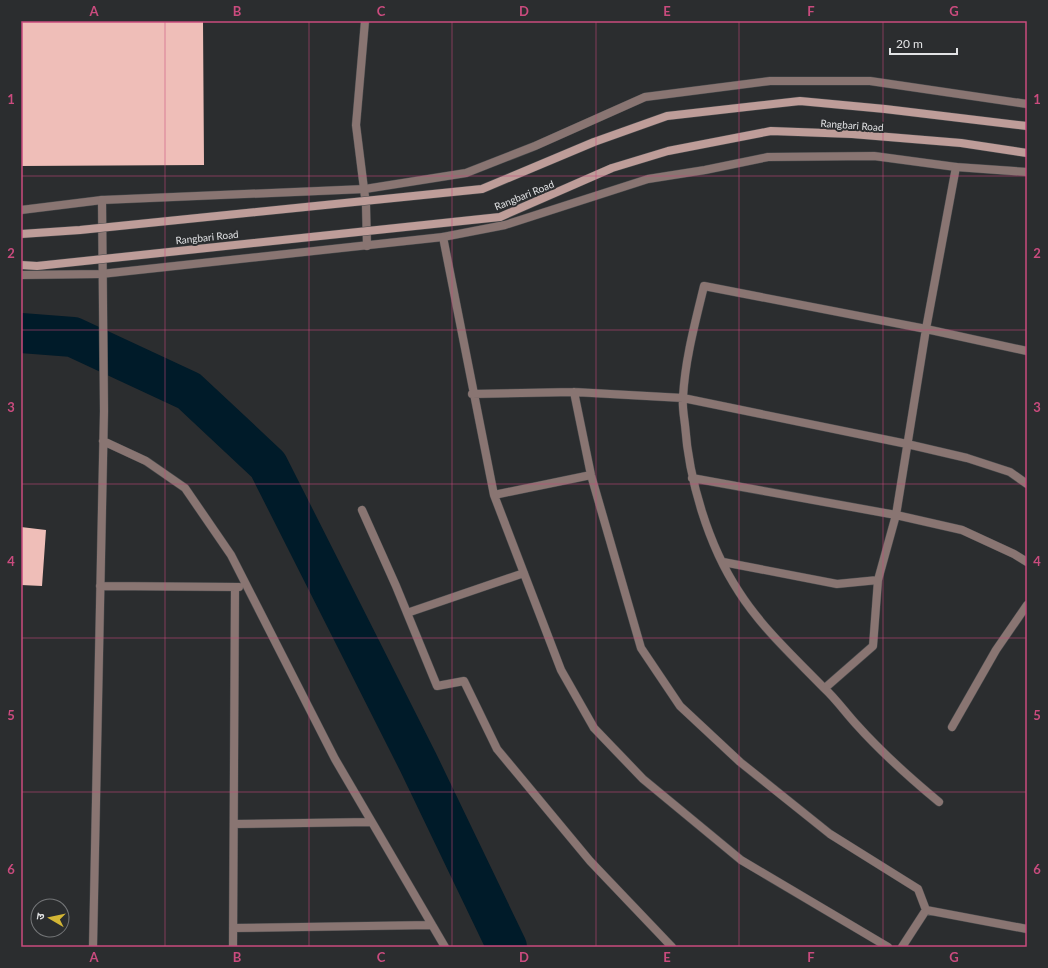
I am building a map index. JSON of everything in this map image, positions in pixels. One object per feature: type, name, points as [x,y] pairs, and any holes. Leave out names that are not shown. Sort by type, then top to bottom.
[{"type":"street","points":[[367,246],[365,189],[356,125],[365,22],[374,21]]},
{"type":"street","points":[[21,210],[102,200],[365,189],[466,173],[535,146],[645,97],[770,81],[870,82],[1027,104]]},
{"type":"street","name":"Rangbari Road","points":[[21,234],[482,189],[594,142],[667,116],[800,100],[1027,126]]},
{"type":"street","name":"Rangbari Road","points":[[21,265],[38,266],[500,217],[612,168],[668,150],[771,131],[852,134],[961,144],[1027,153]]},
{"type":"street","points":[[21,275],[102,277],[443,237],[505,225],[648,178],[705,170],[768,157],[874,156],[956,167],[1027,172]]},
{"type":"street","points":[[825,688],[873,646],[878,580],[896,516],[926,329],[956,167]]},
{"type":"street","points":[[93,947],[104,411],[102,200]]},
{"type":"street","points":[[443,237],[472,394],[494,495],[561,670],[594,728],[643,779],[741,860],[888,947]]},
{"type":"street","points":[[938,802],[905,774],[857,725],[825,688],[803,668],[762,623],[738,592],[711,536],[692,478],[687,447],[683,398],[692,336],[704,286],[926,329],[1027,351]]},
{"type":"street","points":[[472,394],[574,392],[683,398],[907,444],[967,458],[1010,472],[1027,484]]},
{"type":"street","points":[[574,392],[591,476],[641,648],[680,706],[740,762],[830,834],[918,889],[926,910]]},
{"type":"street","points":[[103,441],[146,462],[185,488],[231,555],[335,759],[445,947]]},
{"type":"street","points":[[494,495],[591,476]]},
{"type":"street","points":[[692,478],[896,516],[962,530],[1014,554],[1027,562]]},
{"type":"street","points":[[362,510],[437,686],[464,681],[497,749],[590,861],[672,947]]},
{"type":"street","points":[[723,562],[837,584],[878,580]]},
{"type":"street","points":[[407,613],[524,573]]},
{"type":"street","points":[[100,586],[247,587]]},
{"type":"street","points":[[233,947],[235,587]]},
{"type":"street","points":[[952,727],[996,650],[1027,606]]},
{"type":"street","points":[[234,824],[371,822]]},
{"type":"street","points":[[926,910],[1027,929]]},
{"type":"street","points":[[902,947],[926,910]]},
{"type":"street","points":[[233,928],[432,925]]},
{"type":"building","points":[[21,21],[203,21],[204,165],[21,166]]},
{"type":"building","points":[[21,527],[46,530],[42,586],[21,585]]},
{"type":"waterway","points":[[21,333],[73,337],[189,391],[268,465],[418,762],[507,947]]}]
